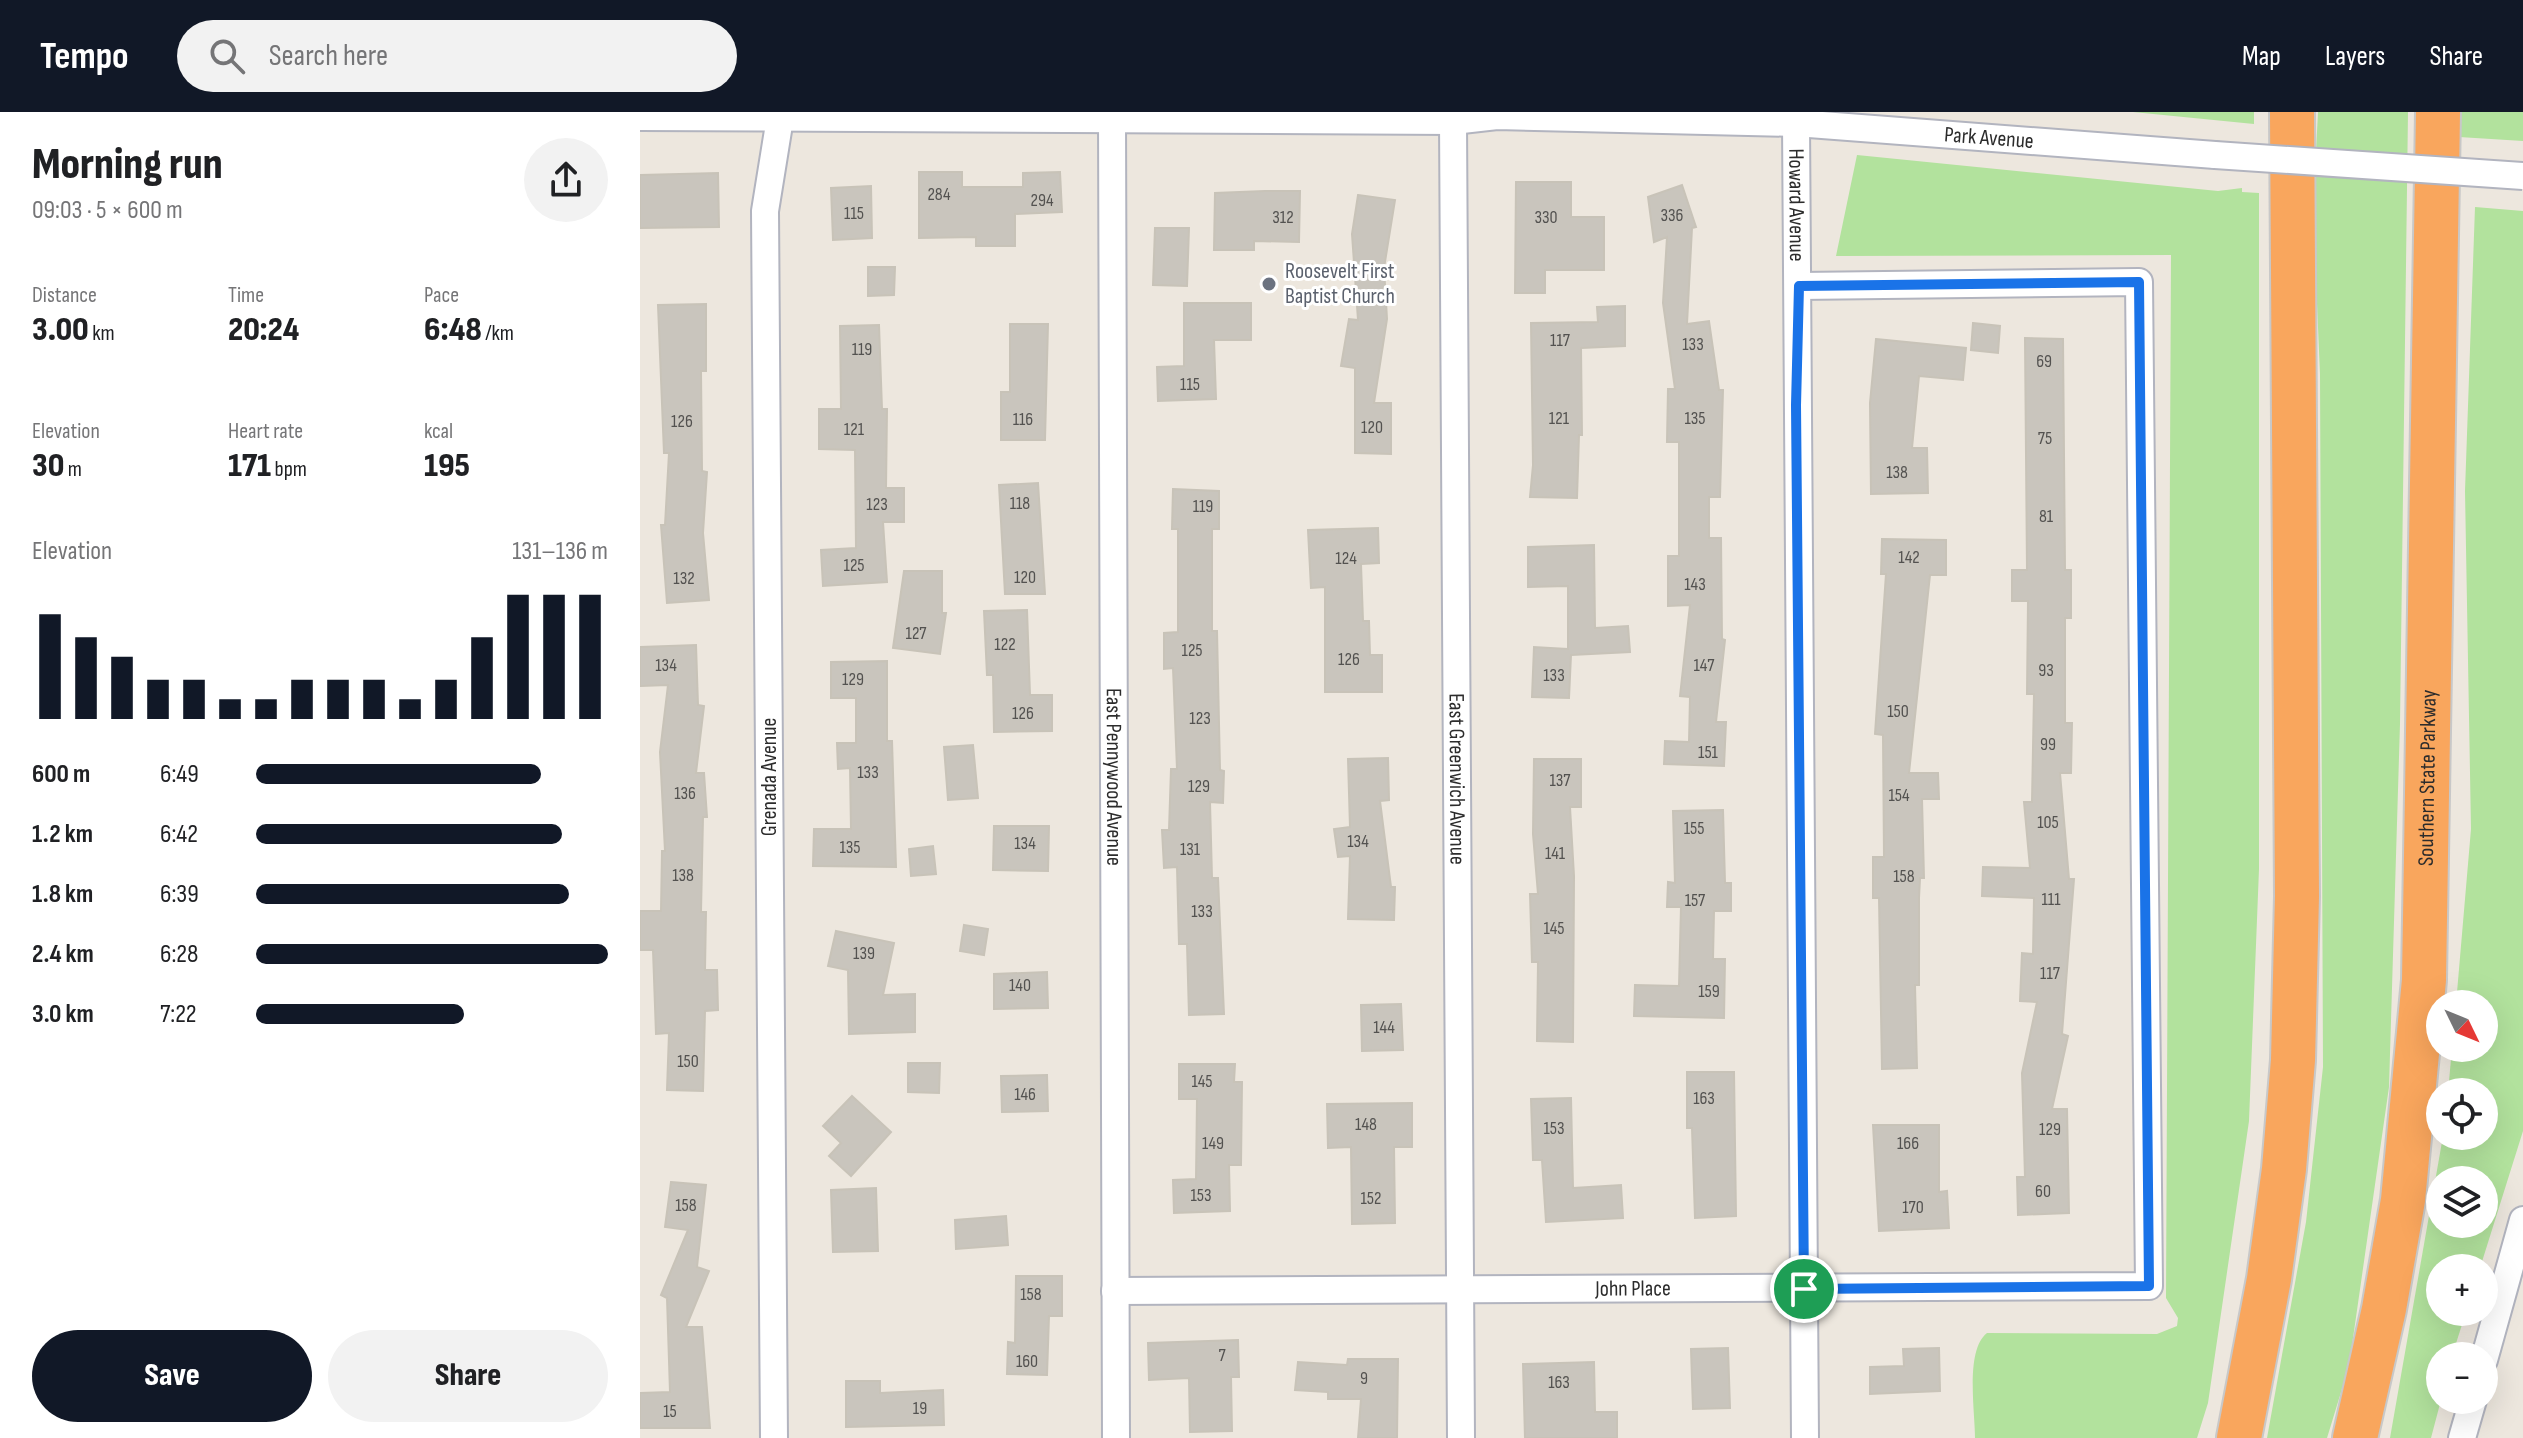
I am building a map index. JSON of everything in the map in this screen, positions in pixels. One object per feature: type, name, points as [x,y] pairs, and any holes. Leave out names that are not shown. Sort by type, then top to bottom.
[{"type":"highway","points":[[2239,1438],[2269,1279],[2284,1169],[2293,1060],[2297,880],[2292,112]]},
{"type":"highway","name":"Southern State Parkway","points":[[2355,1438],[2384,1309],[2403,1200],[2424,980],[2438,112]]},
{"type":"street","name":"Park Avenue","points":[[640,117],[1129,116],[1453,121],[1498,114],[1796,123],[2523,176]]},
{"type":"street","name":"Grenada Avenue","points":[[774,1438],[765,211],[780,115]]},
{"type":"street","name":"East Pennywood Avenue","points":[[1116,1438],[1115,1291],[1129,116]]},
{"type":"street","name":"East Greenwich Avenue","points":[[1453,121],[1461,1438]]},
{"type":"street","name":"Howard Avenue","points":[[1796,123],[1805,1438]]},
{"type":"street","name":"John Place","points":[[1115,1291],[2149,1286],[2139,282],[1799,286]]},
{"type":"street","points":[[2489,1342],[2523,1220]]},
{"type":"street","points":[[2462,1438],[2469,1414]]},
{"type":"green space","points":[[2133,112],[2254,112],[2254,124]]},
{"type":"green space","points":[[2318,112],[2408,112],[2400,724],[2389,1087],[2349,1366],[2327,1438],[2267,1438],[2306,1222],[2323,1067],[2320,374],[2313,210]]},
{"type":"green space","points":[[2461,112],[2523,112],[2523,141],[2459,137]]},
{"type":"green space","points":[[1857,155],[2218,191],[2242,188],[2242,192],[2259,193],[2259,869],[2249,1121],[2208,1403],[2197,1438],[1975,1438],[1973,1397],[1976,1353],[1987,1333],[2157,1334],[2177,1326],[2178,1318],[2166,1298],[2171,255],[1836,256]]},
{"type":"green space","points":[[2475,207],[2523,211],[2523,1131],[2498,1211],[2498,1166],[2438,1166],[2441,1150],[2498,1150],[2498,1078],[2449,1078],[2451,1062],[2498,1062],[2498,990],[2457,990],[2471,829],[2465,491]]},
{"type":"green space","points":[[2426,1233],[2426,1238],[2489,1238],[2484,1254],[2426,1254],[2426,1326],[2462,1326],[2456,1342],[2426,1342],[2426,1414],[2437,1414],[2431,1438],[2390,1438]]},
{"type":"building","points":[[919,172],[962,172],[962,187],[1023,187],[1023,173],[1060,172],[1062,212],[1015,214],[1015,246],[976,246],[976,237],[919,238]]},
{"type":"building","points":[[718,173],[719,227],[640,228],[640,175]]},
{"type":"building","points":[[1516,182],[1571,182],[1571,217],[1604,217],[1604,270],[1545,270],[1545,293],[1515,293]]},
{"type":"building","points":[[1682,185],[1696,227],[1692,228],[1687,324],[1709,321],[1719,390],[1723,390],[1720,497],[1709,497],[1709,538],[1721,538],[1722,639],[1725,640],[1716,722],[1726,722],[1724,766],[1664,764],[1665,741],[1689,742],[1690,697],[1680,696],[1690,605],[1668,606],[1668,556],[1679,556],[1679,442],[1667,442],[1668,389],[1675,389],[1663,303],[1667,237],[1654,242],[1648,197]]},
{"type":"building","points":[[871,186],[872,238],[833,240],[831,188]]},
{"type":"building","points":[[1300,191],[1299,242],[1254,241],[1254,250],[1214,250],[1215,193]]},
{"type":"building","points":[[1358,195],[1395,200],[1384,268],[1387,319],[1374,403],[1391,403],[1391,454],[1355,453],[1355,368],[1341,366],[1349,319],[1358,320],[1352,234]]},
{"type":"building","points":[[1155,228],[1189,228],[1187,286],[1153,285]]},
{"type":"building","points":[[868,267],[895,267],[894,295],[868,296]]},
{"type":"building","points":[[1184,303],[1251,303],[1251,340],[1214,340],[1216,399],[1158,401],[1157,367],[1184,366]]},
{"type":"building","points":[[706,304],[706,371],[701,371],[702,471],[707,472],[703,533],[709,600],[667,603],[661,525],[665,525],[669,453],[664,453],[658,305]]},
{"type":"building","points":[[1625,306],[1625,346],[1581,348],[1582,435],[1579,435],[1577,498],[1530,497],[1533,465],[1531,323],[1598,322],[1597,307]]},
{"type":"building","points":[[1973,323],[2000,326],[1998,353],[1971,350]]},
{"type":"building","points":[[1010,324],[1048,324],[1045,440],[1001,440],[1001,392],[1010,392]]},
{"type":"building","points":[[879,325],[882,409],[887,409],[886,488],[904,488],[904,522],[883,522],[887,582],[823,586],[821,550],[856,548],[855,450],[819,449],[819,409],[841,409],[840,326]]},
{"type":"building","points":[[2025,338],[2063,339],[2065,570],[2071,570],[2071,618],[2065,618],[2065,723],[2072,723],[2071,773],[2060,773],[2069,879],[2074,879],[2062,1034],[2068,1036],[2052,1109],[2067,1109],[2069,1213],[2018,1215],[2017,1177],[2025,1177],[2022,1073],[2037,1002],[2020,1001],[2022,953],[2033,954],[2034,898],[1982,896],[1983,867],[2030,868],[2024,802],[2032,802],[2034,694],[2027,694],[2028,601],[2012,601],[2012,570],[2027,570]]},
{"type":"building","points":[[1876,339],[1966,348],[1963,380],[1919,376],[1912,448],[1927,448],[1928,493],[1871,494],[1870,403]]},
{"type":"building","points":[[1038,483],[1045,594],[1005,594],[999,485]]},
{"type":"building","points":[[1173,489],[1219,491],[1219,529],[1212,529],[1212,631],[1217,631],[1220,770],[1224,771],[1223,803],[1210,802],[1212,878],[1218,878],[1224,1014],[1189,1015],[1187,944],[1179,944],[1177,867],[1164,868],[1162,830],[1169,830],[1171,769],[1177,769],[1173,668],[1164,669],[1164,633],[1178,632],[1178,529],[1172,529]]},
{"type":"building","points":[[1378,528],[1379,563],[1361,564],[1363,621],[1369,621],[1370,655],[1382,655],[1382,692],[1325,692],[1325,587],[1311,588],[1308,530]]},
{"type":"building","points":[[1882,539],[1946,540],[1946,575],[1930,575],[1909,773],[1938,773],[1939,799],[1922,799],[1924,878],[1920,878],[1919,898],[1919,985],[1915,985],[1917,1068],[1882,1069],[1879,898],[1873,898],[1873,857],[1884,857],[1883,735],[1875,734],[1886,574],[1881,574]]},
{"type":"building","points":[[1594,545],[1595,628],[1628,626],[1630,652],[1571,655],[1569,698],[1532,697],[1534,647],[1568,649],[1568,586],[1528,587],[1528,547]]},
{"type":"building","points":[[904,571],[942,571],[942,613],[946,613],[940,654],[893,648]]},
{"type":"building","points":[[1027,610],[1030,695],[1052,695],[1052,731],[994,732],[993,675],[987,675],[984,611]]},
{"type":"building","points":[[696,645],[698,705],[704,706],[696,773],[704,773],[707,817],[703,817],[701,912],[706,912],[705,970],[717,970],[718,1010],[705,1011],[703,1091],[667,1090],[669,1033],[656,1034],[653,950],[640,950],[640,911],[661,911],[662,851],[665,851],[660,752],[668,685],[640,686],[640,647]]},
{"type":"building","points":[[887,661],[887,741],[892,741],[896,867],[813,866],[814,829],[851,829],[850,768],[838,769],[837,743],[856,743],[856,698],[831,698],[831,662]]},
{"type":"building","points":[[973,745],[978,798],[948,800],[944,747]]},
{"type":"building","points":[[1388,758],[1389,800],[1380,801],[1391,887],[1395,887],[1394,920],[1348,919],[1350,856],[1338,857],[1334,829],[1350,827],[1348,759]]},
{"type":"building","points":[[1534,759],[1581,759],[1581,807],[1570,807],[1574,876],[1573,1042],[1537,1041],[1538,962],[1532,962],[1530,894],[1538,894],[1533,834]]},
{"type":"building","points":[[1723,810],[1725,883],[1731,883],[1731,911],[1714,911],[1713,959],[1725,959],[1724,1018],[1634,1016],[1635,985],[1679,986],[1681,907],[1667,907],[1668,882],[1675,883],[1673,811]]},
{"type":"building","points":[[994,826],[1049,826],[1048,871],[993,870]]},
{"type":"building","points":[[933,846],[936,874],[911,876],[909,849]]},
{"type":"building","points":[[964,925],[988,929],[984,955],[960,951]]},
{"type":"building","points":[[836,931],[894,943],[883,995],[915,994],[915,1032],[849,1034],[848,970],[828,966]]},
{"type":"building","points":[[1047,972],[1048,1008],[994,1009],[994,974]]},
{"type":"building","points":[[1401,1004],[1403,1050],[1362,1051],[1361,1005]]},
{"type":"building","points":[[908,1063],[940,1063],[939,1093],[908,1092]]},
{"type":"building","points":[[1179,1064],[1235,1064],[1234,1082],[1242,1082],[1241,1165],[1229,1165],[1230,1211],[1174,1213],[1173,1180],[1196,1179],[1197,1099],[1179,1099]]},
{"type":"building","points":[[1687,1072],[1734,1072],[1736,1216],[1695,1218],[1692,1128],[1687,1128]]},
{"type":"building","points":[[1047,1075],[1048,1111],[1002,1112],[1001,1076]]},
{"type":"building","points":[[852,1096],[891,1132],[851,1176],[829,1156],[841,1143],[823,1126]]},
{"type":"building","points":[[1571,1098],[1573,1188],[1621,1185],[1623,1218],[1546,1222],[1542,1160],[1533,1160],[1531,1099]]},
{"type":"building","points":[[1412,1103],[1412,1147],[1394,1147],[1395,1223],[1352,1224],[1351,1147],[1328,1148],[1327,1104]]},
{"type":"building","points":[[1873,1125],[1939,1125],[1939,1192],[1947,1191],[1949,1228],[1879,1231]]},
{"type":"building","points":[[671,1182],[706,1185],[697,1267],[709,1271],[686,1327],[702,1327],[710,1428],[640,1428],[640,1393],[670,1392],[667,1298],[661,1295],[688,1230],[665,1227]]},
{"type":"building","points":[[876,1188],[878,1251],[833,1252],[831,1190]]},
{"type":"building","points":[[1006,1216],[1008,1245],[956,1249],[955,1220]]},
{"type":"building","points":[[1016,1276],[1062,1276],[1062,1316],[1049,1316],[1047,1375],[1007,1374],[1008,1342],[1015,1343]]},
{"type":"building","points":[[1238,1340],[1239,1377],[1231,1377],[1232,1431],[1190,1432],[1189,1378],[1149,1380],[1148,1343]]},
{"type":"building","points":[[1728,1348],[1730,1408],[1693,1409],[1691,1349]]},
{"type":"building","points":[[1939,1348],[1940,1391],[1870,1394],[1870,1367],[1904,1366],[1903,1349]]},
{"type":"building","points":[[1348,1359],[1398,1359],[1397,1438],[1358,1438],[1361,1399],[1328,1399],[1328,1392],[1295,1390],[1298,1362],[1347,1365]]},
{"type":"building","points":[[1594,1362],[1595,1412],[1617,1412],[1617,1438],[1525,1438],[1523,1364]]},
{"type":"building","points":[[846,1381],[880,1381],[880,1393],[943,1390],[944,1425],[846,1427]]},
{"type":"place","name":"Roosevelt First Baptist Church","points":[[1269,284]]},
{"type":"route","points":[[2139,282],[2149,1286],[1804,1289],[1796,405],[1799,286],[2139,282]]}]
